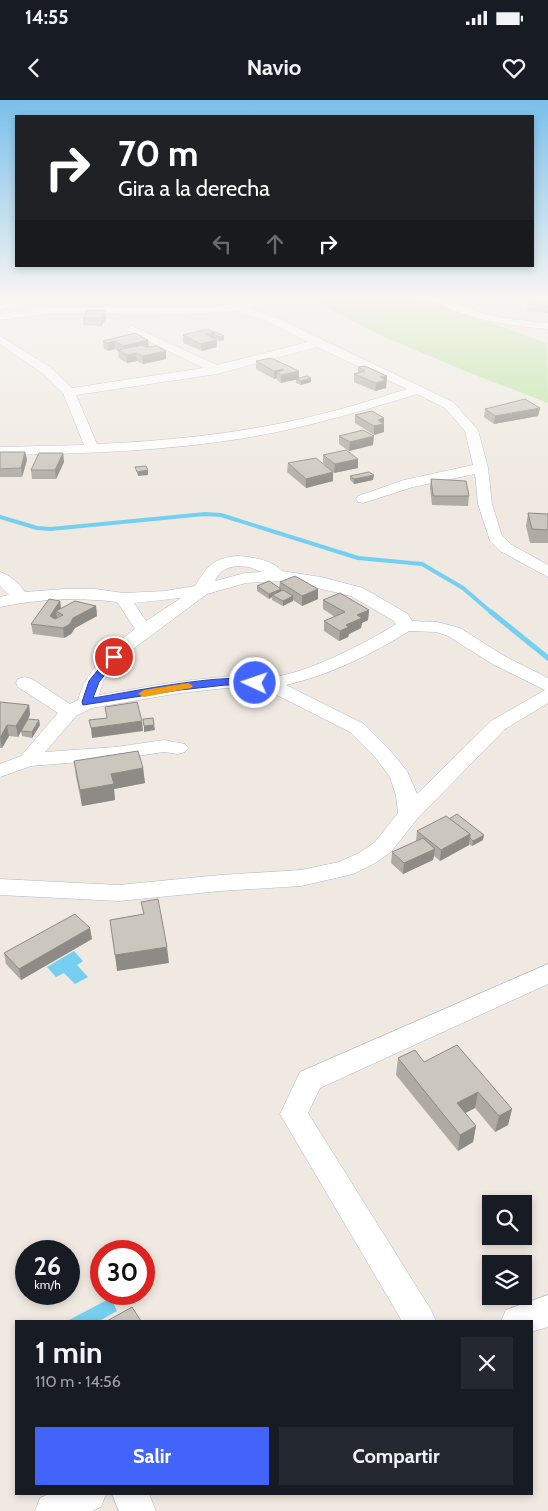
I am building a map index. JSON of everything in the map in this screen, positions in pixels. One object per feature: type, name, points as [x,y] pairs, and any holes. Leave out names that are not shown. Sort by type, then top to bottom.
[{"type":"street","points":[[37,364],[69,392],[92,448]]},
{"type":"street","points":[[204,364],[217,370]]},
{"type":"street","points":[[69,392],[217,370],[246,364]]},
{"type":"street","points":[[366,364],[449,405],[462,418],[472,430],[481,468],[485,504],[495,538],[506,548],[548,572]]},
{"type":"street","points":[[0,451],[169,443],[285,426],[333,415],[418,390]]},
{"type":"street","points":[[363,499],[410,483],[481,468]]},
{"type":"street","points":[[0,602],[19,598],[64,594],[95,594],[124,598],[165,596],[201,590],[245,578],[288,576],[321,582],[357,592],[402,618],[405,626]]},
{"type":"street","points":[[0,577],[15,590],[19,598]]},
{"type":"street","points":[[87,702],[94,681],[114,657],[145,631],[201,590]]},
{"type":"street","points":[[124,598],[127,607],[145,631]]},
{"type":"street","points":[[28,760],[69,712],[87,702],[180,687],[226,682],[270,684],[284,681],[354,653],[392,635],[405,626],[437,627],[454,632],[500,661],[548,685]]},
{"type":"street","points":[[26,683],[69,712]]},
{"type":"street","points":[[270,684],[357,728],[381,752],[400,776],[407,796],[409,814]]},
{"type":"street","points":[[4,883],[53,891],[119,893],[220,882],[301,878],[345,869],[367,858],[383,847],[409,814],[498,725],[548,695]]},
{"type":"street","points":[[0,771],[28,760],[116,753],[164,746],[178,748]]},
{"type":"street","points":[[419,1320],[294,1114],[310,1080],[548,973]]},
{"type":"street","points":[[520,1320],[548,1311]]},
{"type":"street","points":[[53,1511],[86,1495]]},
{"type":"street","points":[[130,1495],[138,1511]]},
{"type":"green space","points":[[448,364],[547,364],[548,403]]},
{"type":"water","points":[[74,951],[83,961],[77,965],[88,977],[75,984],[64,973],[56,977],[47,967]]},
{"type":"water","points":[[98,1305],[114,1305],[117,1311],[101,1320],[69,1320]]},
{"type":"building","points":[[261,364],[284,364],[299,371],[281,375],[277,372],[284,370],[274,371]]},
{"type":"building","points":[[365,366],[387,376],[380,377],[386,380],[376,383],[354,374],[365,371],[358,367]]},
{"type":"building","points":[[307,376],[311,378],[301,381],[296,379]]},
{"type":"building","points":[[525,399],[540,408],[495,416],[485,409]]},
{"type":"building","points":[[372,411],[384,418],[378,420],[384,424],[374,426],[355,415]]},
{"type":"building","points":[[363,430],[374,436],[350,442],[339,436]]},
{"type":"building","points":[[346,450],[358,459],[335,464],[323,455]]},
{"type":"building","points":[[0,452],[25,452],[21,468],[0,469]]},
{"type":"building","points":[[39,453],[63,453],[55,470],[31,470]]},
{"type":"building","points":[[316,458],[333,472],[306,479],[288,463]]},
{"type":"building","points":[[146,466],[148,470],[137,472],[135,467]]},
{"type":"building","points":[[369,472],[374,475],[354,479],[350,476]]},
{"type":"building","points":[[431,479],[466,481],[469,496],[433,496]]},
{"type":"building","points":[[528,513],[548,514],[548,530],[532,529]]},
{"type":"building","points":[[295,576],[318,589],[302,596],[280,582]]},
{"type":"building","points":[[269,581],[281,589],[269,594],[257,586]]},
{"type":"building","points":[[283,590],[293,596],[283,601],[272,595]]},
{"type":"building","points":[[340,593],[369,610],[357,615],[362,618],[346,625],[349,627],[340,631],[324,621],[345,612],[323,600]]},
{"type":"building","points":[[49,599],[60,601],[50,616],[55,619],[63,615],[56,611],[75,601],[96,606],[73,618],[70,624],[63,628],[31,624]]},
{"type":"building","points":[[0,702],[29,705],[16,726],[7,725],[0,738]]},
{"type":"building","points":[[137,702],[142,721],[91,728],[89,720],[107,718],[105,707]]},
{"type":"building","points":[[153,718],[154,725],[144,726],[143,719]]},
{"type":"building","points":[[28,719],[39,720],[32,732],[21,731]]},
{"type":"building","points":[[138,751],[143,768],[111,774],[114,784],[80,790],[74,761]]},
{"type":"building","points":[[457,814],[484,835],[473,841],[470,838],[470,834],[449,819]]},
{"type":"building","points":[[446,816],[470,834],[441,850],[417,831]]},
{"type":"building","points":[[423,838],[435,849],[404,863],[392,852]]},
{"type":"building","points":[[158,899],[167,947],[115,955],[110,920],[144,914],[141,902]]},
{"type":"building","points":[[75,914],[90,928],[19,969],[4,953]]},
{"type":"building","points":[[457,1045],[512,1109],[499,1116],[478,1092],[457,1103],[476,1126],[460,1135],[398,1058],[415,1050],[424,1062]]},
{"type":"building","points":[[132,1307],[140,1320],[109,1320]]},
{"type":"waterway","points":[[0,517],[37,528],[51,529],[205,514],[221,515],[358,558],[422,564],[463,588],[492,613]]},
{"type":"waterway","points":[[491,612],[548,658]]},
{"type":"slow traffic","points":[[144,694],[188,686]]},
{"type":"route","points":[[114,657],[94,681],[87,702],[180,687],[226,682],[255,683]]}]
